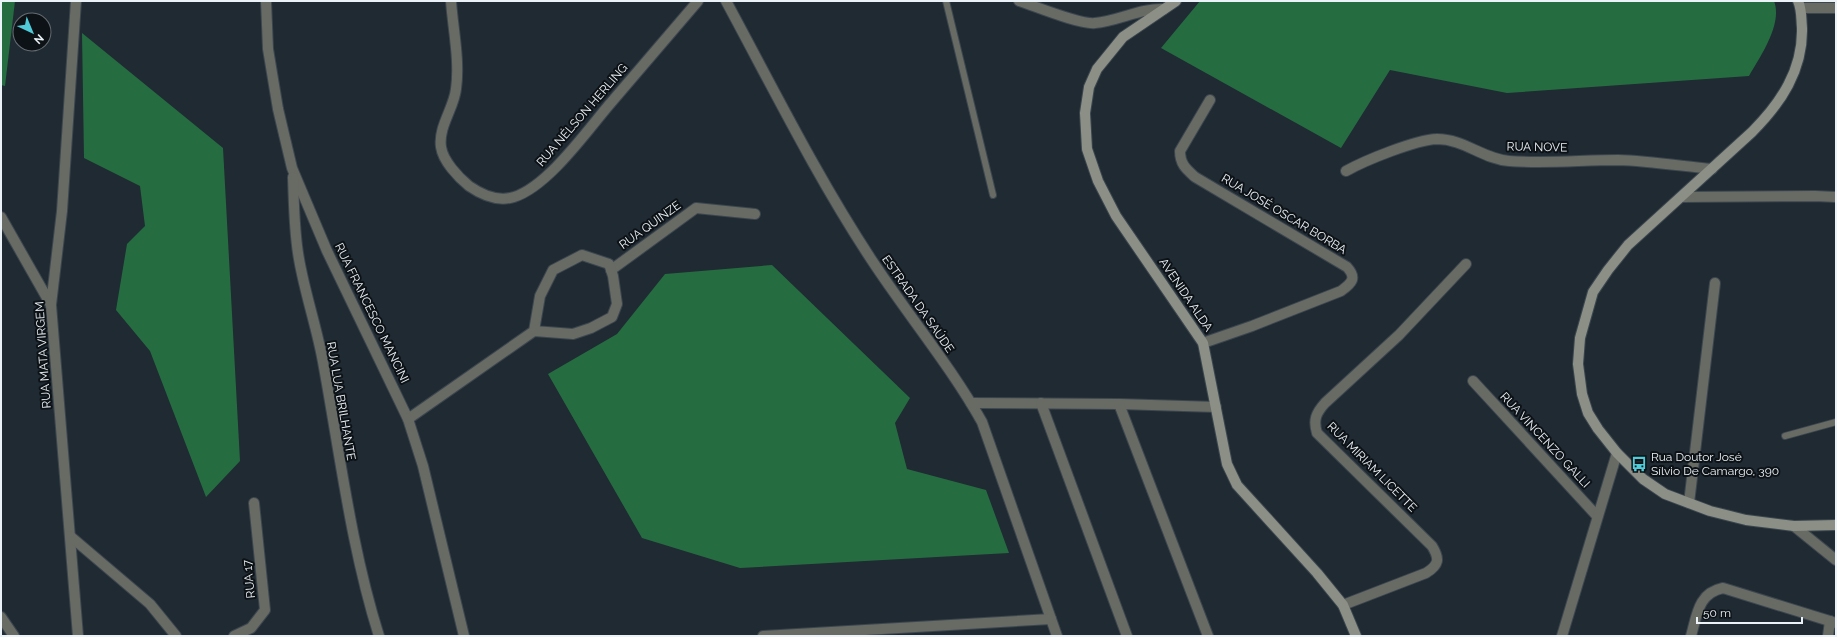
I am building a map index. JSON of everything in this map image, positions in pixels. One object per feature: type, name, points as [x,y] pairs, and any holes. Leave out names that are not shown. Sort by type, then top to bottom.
[{"type":"street","name":"RUA MATA VIRGEM","points":[[76,1],[62,211],[51,305],[78,636]]},
{"type":"street","name":"RUA FRANCESCO MANCINI","points":[[266,1],[268,49],[278,109],[292,168],[327,251],[408,419],[423,466],[464,636]]},
{"type":"street","name":"RUA NÉLSON HERLING","points":[[451,1],[457,72],[456,90],[441,135],[441,147],[445,158],[462,180],[477,192],[494,199],[514,197],[536,185],[562,160],[698,1]]},
{"type":"street","name":"ESTRADA DA SAÚDE","points":[[726,1],[828,192],[872,261],[971,403],[982,422],[1057,636]]},
{"type":"street","points":[[1019,1],[1093,24],[1152,8],[1164,9]]},
{"type":"street","name":"AVENIDA ALDA","points":[[1176,1],[1123,37],[1096,69],[1089,87],[1085,113],[1087,149],[1098,181],[1116,216],[1203,343],[1227,464],[1238,485],[1317,573],[1343,605],[1356,636]]},
{"type":"street","points":[[1836,8],[1799,4],[1802,32],[1800,58],[1784,95],[1757,128],[1628,245],[1608,270],[1593,292],[1580,338],[1578,364],[1582,394],[1588,413],[1598,429],[1617,453],[1643,479],[1665,494],[1689,503],[1746,520],[1794,526],[1836,525]]},
{"type":"street","name":"RUA JOSÉ OSCAR BORBA","points":[[1203,343],[1252,326],[1341,291],[1348,286],[1352,279],[1352,272],[1347,266],[1195,177],[1184,167],[1180,159],[1180,151],[1210,100]]},
{"type":"street","name":"RUA NOVE","points":[[1346,171],[1362,163],[1400,149],[1436,139],[1454,141],[1487,156],[1509,161],[1620,160],[1712,169]]},
{"type":"street","name":"RUA LUA BRILHANTE","points":[[292,168],[294,222],[298,258],[323,361],[338,457],[356,549],[379,636]]},
{"type":"street","points":[[1682,197],[1836,197]]},
{"type":"street","name":"RUA QUINZE","points":[[611,270],[696,208],[755,214]]},
{"type":"street","points":[[1,217],[51,305]]},
{"type":"street","points":[[408,419],[534,331],[573,334],[591,328],[612,317],[617,304],[609,264],[582,255],[553,270],[540,296],[534,331]]},
{"type":"street","name":"RUA MIRIAM LICETTE","points":[[1343,605],[1426,573],[1434,568],[1437,561],[1437,554],[1432,546],[1317,433],[1314,423],[1316,413],[1399,335],[1466,264]]},
{"type":"street","points":[[1689,503],[1715,283]]},
{"type":"street","name":"RUA VINCENZO GALLI","points":[[1473,381],[1597,516]]},
{"type":"street","points":[[971,403],[1119,404],[1216,407]]},
{"type":"street","points":[[1041,403],[1127,636]]},
{"type":"street","points":[[1119,404],[1208,636]]},
{"type":"street","points":[[1562,636],[1617,453]]},
{"type":"street","name":"RUA 17","points":[[234,636],[251,628],[265,610],[254,503]]},
{"type":"street","points":[[1794,526],[1836,560]]},
{"type":"street","points":[[70,536],[150,604],[176,636]]},
{"type":"street","points":[[1691,636],[1700,604],[1713,590],[1723,588],[1833,622],[1828,636]]},
{"type":"street","points":[[1,617],[14,636]]},
{"type":"street","points":[[763,636],[1051,619]]},
{"type":"lane","points":[[946,1],[993,195]]},
{"type":"lane","points":[[1785,436],[1836,422]]},
{"type":"green space","points":[[1,1],[15,1],[14,12],[12,12],[12,26],[5,86],[1,85]]},
{"type":"green space","points":[[1200,1],[1774,1],[1776,10],[1773,30],[1769,40],[1749,76],[1507,93],[1390,70],[1341,148],[1161,48]]},
{"type":"green space","points":[[82,33],[223,148],[240,461],[206,497],[150,351],[116,310],[127,244],[145,226],[140,186],[84,158]]},
{"type":"green space","points":[[772,265],[910,398],[895,423],[907,469],[986,490],[1009,553],[740,568],[642,538],[548,374],[617,334],[665,274]]},
{"type":"place","name":"Rua Doutor José Sílvio De Camargo, 390","points":[[1639,464]]}]
